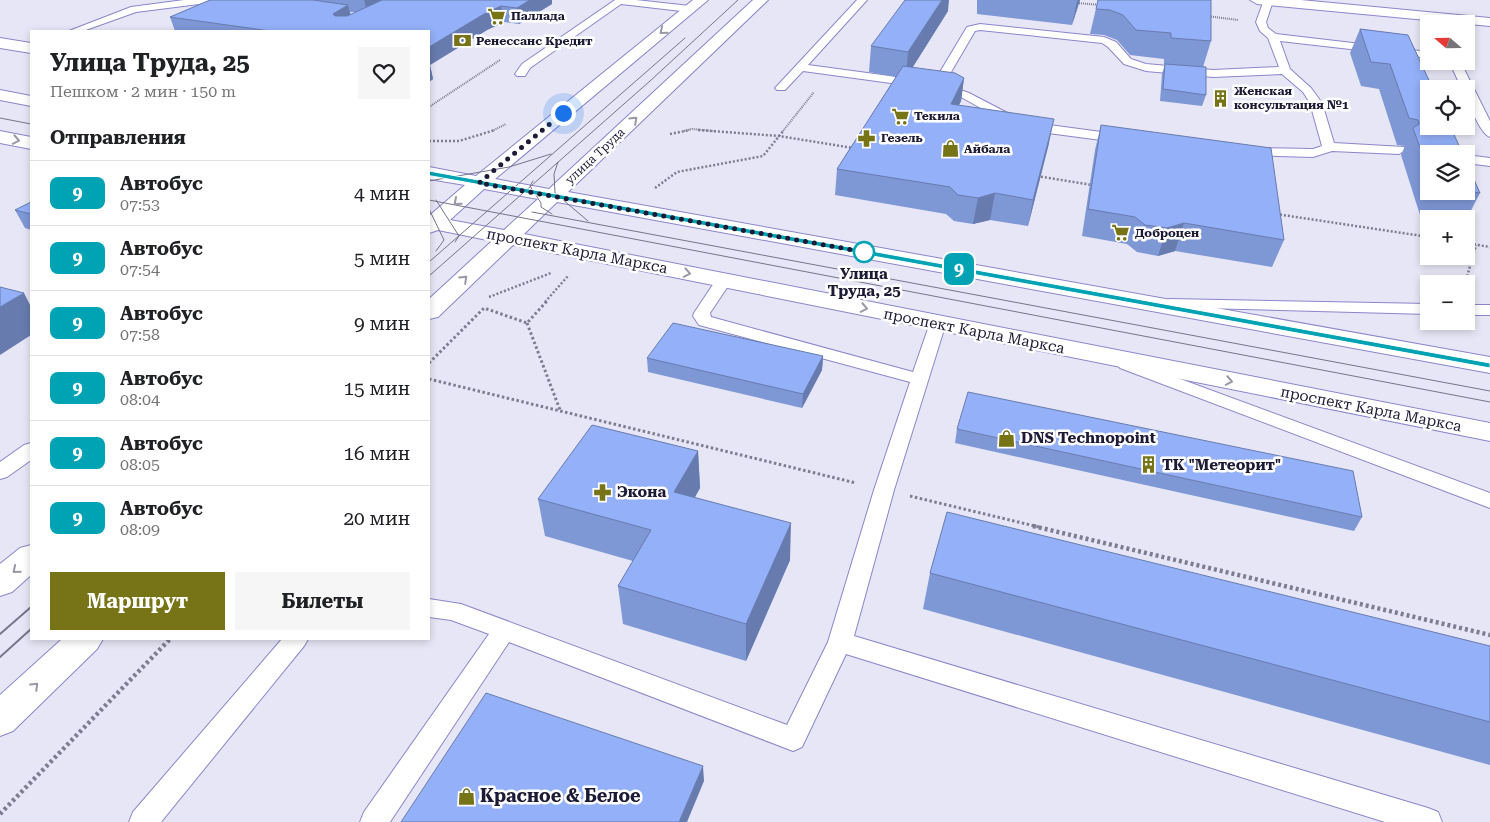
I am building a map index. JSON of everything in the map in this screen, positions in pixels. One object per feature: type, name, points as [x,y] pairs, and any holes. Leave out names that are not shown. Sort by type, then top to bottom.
[{"type":"main road","name":"улица Труда","points":[[430,311],[761,0]]},
{"type":"main road","points":[[1262,1],[1345,4],[1425,15]]},
{"type":"main road","points":[[430,224],[696,4]]},
{"type":"main road","points":[[1475,20],[1490,22]]},
{"type":"main road","points":[[0,43],[30,48]]},
{"type":"main road","points":[[0,95],[30,101]]},
{"type":"main road","points":[[0,137],[30,143]]},
{"type":"main road","points":[[430,173],[1490,365]]},
{"type":"main road","name":"проспект Карла Маркса","points":[[430,224],[724,280],[938,324],[1490,432]]},
{"type":"main road","points":[[0,583],[30,558]]},
{"type":"main road","points":[[0,719],[84,640]]},
{"type":"lane","points":[[77,30],[140,8],[207,0]]},
{"type":"lane","points":[[781,88],[862,0]]},
{"type":"lane","points":[[521,74],[526,66],[620,1],[696,4]]},
{"type":"lane","points":[[1262,1],[1261,22],[1264,29],[1273,37],[1285,70],[1307,90],[1316,103],[1329,147]]},
{"type":"lane","points":[[937,86],[971,29],[980,26],[1104,40],[1112,44],[1125,61],[1143,67],[1203,74],[1236,74],[1285,70]]},
{"type":"lane","points":[[1273,37],[1420,54]]},
{"type":"lane","points":[[801,67],[937,86],[965,95],[1015,122],[1033,127],[1139,141]]},
{"type":"lane","points":[[1458,70],[1490,133]]},
{"type":"lane","points":[[1234,152],[1313,153],[1323,151],[1329,147],[1399,150]]},
{"type":"lane","points":[[1475,160],[1490,162]]},
{"type":"lane","points":[[724,280],[702,313],[701,316],[705,321],[920,379]]},
{"type":"lane","points":[[1151,304],[1420,309]]},
{"type":"lane","points":[[1475,310],[1490,310]]},
{"type":"lane","points":[[430,608],[453,611],[793,739],[840,642],[884,490],[938,324]]},
{"type":"lane","points":[[1111,358],[1490,501]]},
{"type":"lane","points":[[0,472],[30,451]]},
{"type":"lane","points":[[374,822],[504,631]]},
{"type":"lane","points":[[143,822],[295,640]]},
{"type":"lane","points":[[840,642],[1428,822]]},
{"type":"path","points":[[670,134],[692,129],[779,136],[858,148]]},
{"type":"path","points":[[1035,176],[1094,185]]},
{"type":"path","points":[[1271,213],[1420,236]]},
{"type":"path","points":[[1468,275],[1476,245],[1490,247]]},
{"type":"path","points":[[481,300],[555,272]]},
{"type":"path","points":[[562,274],[570,275]]},
{"type":"path","points":[[527,323],[560,410]]},
{"type":"path","points":[[430,379],[884,490],[1490,634]]},
{"type":"path","points":[[0,814],[169,640]]},
{"type":"building","points":[[210,0],[313,0],[348,5],[333,14],[335,16],[347,16],[382,0],[530,0],[517,8],[501,6],[430,46],[430,30],[263,30],[170,17]]},
{"type":"building","points":[[905,0],[942,0],[908,52],[871,46]]},
{"type":"building","points":[[1098,0],[1211,0],[1211,41],[1171,38],[1171,33],[1136,30],[1123,15],[1110,10],[1096,9]]},
{"type":"building","points":[[1360,29],[1408,35],[1420,61],[1420,70],[1424,70],[1429,80],[1420,80],[1420,135],[1454,135],[1459,145],[1420,145],[1420,147],[1413,128],[1419,124],[1418,120],[1409,118],[1390,64],[1371,62]]},
{"type":"building","points":[[1165,64],[1206,67],[1206,95],[1163,89]]},
{"type":"building","points":[[903,66],[955,73],[964,78],[951,104],[1054,119],[1033,200],[995,193],[978,198],[958,195],[950,187],[837,169]]},
{"type":"building","points":[[1101,125],[1271,148],[1284,240],[1184,223],[1167,228],[1145,225],[1135,217],[1088,209]]},
{"type":"building","points":[[1475,182],[1480,193],[1475,192]]},
{"type":"building","points":[[30,202],[30,214],[15,210]]},
{"type":"building","points":[[0,287],[24,293],[0,307]]},
{"type":"building","points":[[673,323],[823,356],[803,394],[647,358]]},
{"type":"building","name":"ТК \"Метеорит\"","points":[[968,392],[1353,471],[1362,517],[957,429]]},
{"type":"building","points":[[592,425],[698,451],[674,492],[791,523],[746,624],[618,586],[651,530],[538,499]]},
{"type":"building","points":[[947,512],[1490,646],[1490,722],[930,573]]},
{"type":"building","points":[[486,693],[703,766],[679,822],[401,822]]},
{"type":"tram line","points":[[558,162],[738,0]]},
{"type":"tram line","points":[[487,211],[685,38]]},
{"type":"tram line","points":[[0,118],[30,124]]},
{"type":"tram line","points":[[430,181],[509,167],[551,154]]},
{"type":"tram line","points":[[530,187],[558,162]]},
{"type":"tram line","points":[[558,162],[554,174],[555,193],[588,221]]},
{"type":"tram line","points":[[530,187],[533,181]]},
{"type":"tram line","points":[[500,213],[530,187]]},
{"type":"tram line","points":[[530,187],[541,203],[541,207],[552,214]]},
{"type":"tram line","points":[[430,200],[437,202]]},
{"type":"tram line","points":[[437,202],[487,211]]},
{"type":"tram line","points":[[437,202],[459,236]]},
{"type":"tram line","points":[[430,211],[444,240],[436,251]]},
{"type":"tram line","points":[[459,236],[487,211]]},
{"type":"tram line","points":[[487,211],[500,213]]},
{"type":"tram line","points":[[532,212],[1490,391]]},
{"type":"tram line","points":[[430,275],[500,213]]},
{"type":"tram line","points":[[500,213],[1490,402]]},
{"type":"tram line","points":[[430,261],[459,236]]},
{"type":"tram line","points":[[455,242],[459,236]]},
{"type":"tram line","points":[[0,634],[30,608]]},
{"type":"tram line","points":[[0,657],[30,630]]},
{"type":"bus line","name":"9","points":[[430,173],[1490,365]]},
{"type":"place","name":"Паллада","points":[[497,16]]},
{"type":"place","name":"Ренессанс Кредит","points":[[462,41]]},
{"type":"place","name":"Женская консультация №1","points":[[1220,98]]},
{"type":"place","name":"Текила","points":[[900,116]]},
{"type":"place","name":"Гезель","points":[[867,138]]},
{"type":"place","name":"Айбала","points":[[950,149]]},
{"type":"place","name":"Доброцен","points":[[1121,233]]},
{"type":"place","name":"Улица Труда, 25","points":[[864,252]]},
{"type":"place","name":"DNS Technopoint","points":[[1007,438]]},
{"type":"place","name":"ТК \"Метеорит\"","points":[[1148,465]]},
{"type":"place","name":"Экона","points":[[603,492]]},
{"type":"place","name":"Красное & Белое","points":[[466,796]]},
{"type":"route","points":[[563,113],[479,183],[864,252]]}]
